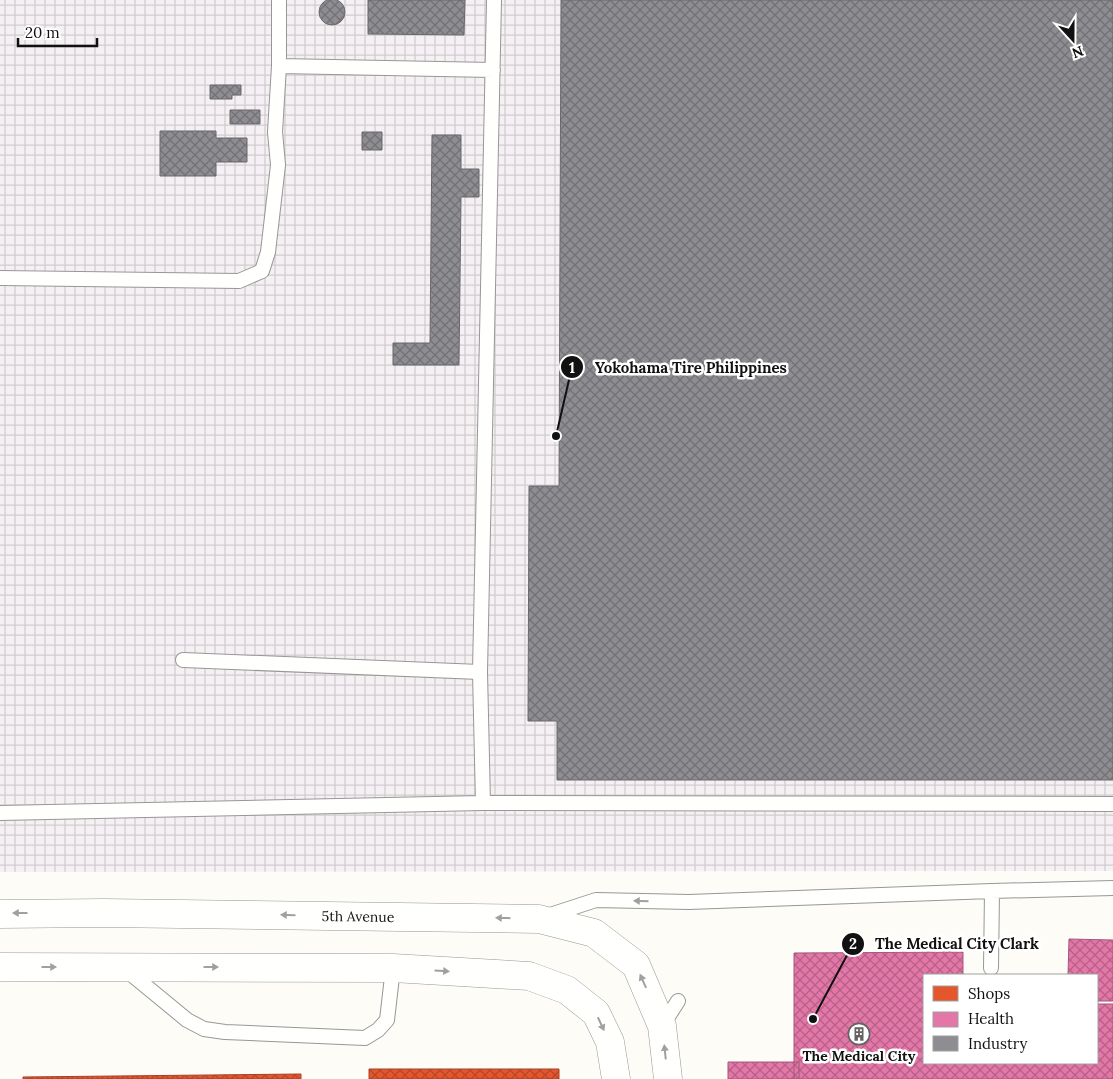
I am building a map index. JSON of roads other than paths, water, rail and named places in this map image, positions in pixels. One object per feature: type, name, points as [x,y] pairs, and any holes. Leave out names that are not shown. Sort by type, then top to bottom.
[{"type":"street","name":"5th Avenue","points":[[0,914],[104,913],[539,919],[594,933],[636,965],[662,1026],[668,1079]]},
{"type":"street","points":[[0,967],[393,968],[529,976],[567,990],[596,1013],[610,1042],[616,1079]]},
{"type":"lane","points":[[0,278],[240,281],[262,271],[268,252],[278,165],[275,132],[279,66],[279,0]]},
{"type":"lane","points":[[483,803],[480,672],[494,0]]},
{"type":"lane","points":[[279,66],[493,70]]},
{"type":"lane","points":[[183,660],[480,672]]},
{"type":"lane","points":[[0,813],[483,803],[1113,804]]},
{"type":"lane","points":[[539,919],[596,900],[689,902],[1113,888]]},
{"type":"lane","points":[[991,968],[992,891]]},
{"type":"lane","points":[[122,967],[187,1020],[204,1029],[226,1032],[365,1038],[378,1030],[387,1020],[393,968]]},
{"type":"lane","points":[[662,1026],[678,1001]]},
{"type":"place","name":"Yokohama Tire Philippines","points":[[556,436]]},
{"type":"place","name":"The Medical City Clark","points":[[813,1019]]},
{"type":"place","name":"The Medical City","points":[[859,1034]]}]
